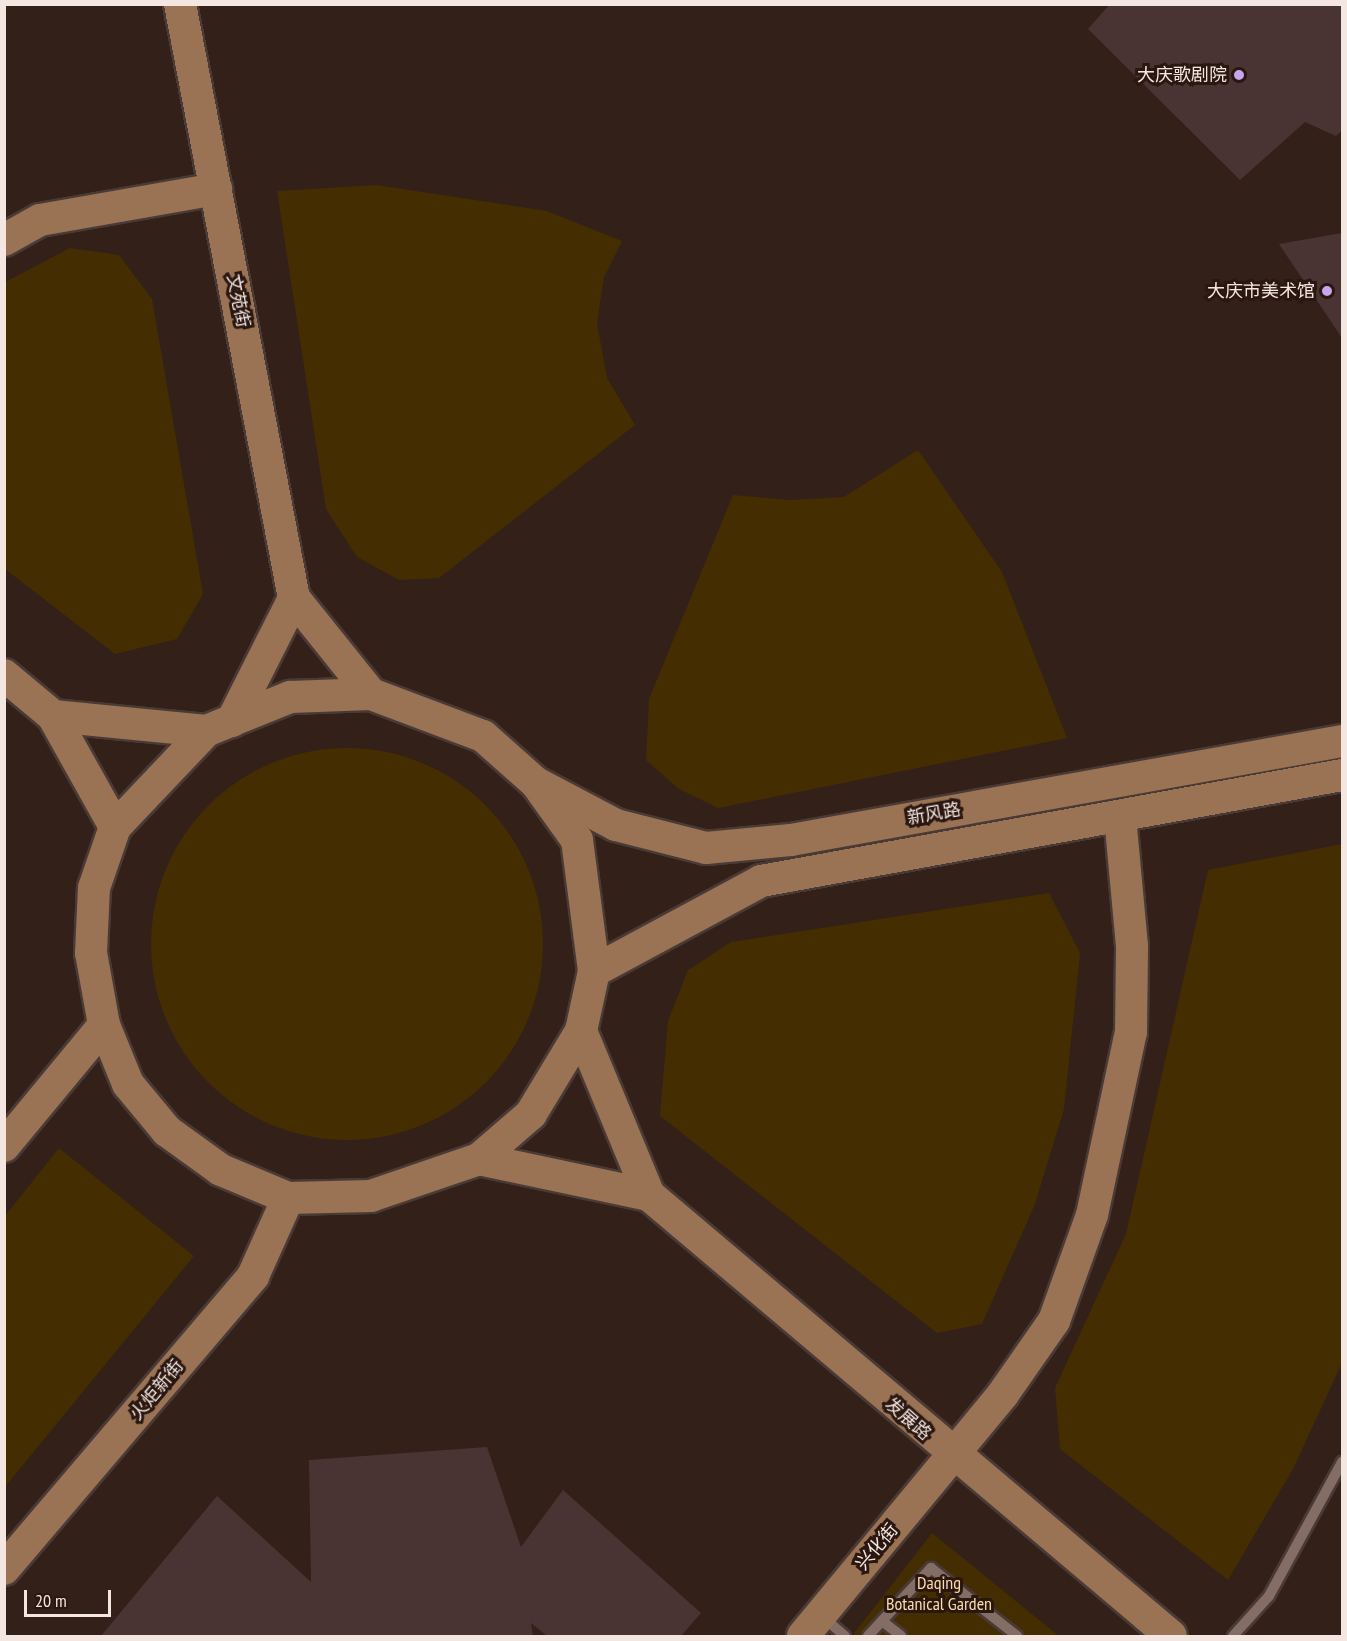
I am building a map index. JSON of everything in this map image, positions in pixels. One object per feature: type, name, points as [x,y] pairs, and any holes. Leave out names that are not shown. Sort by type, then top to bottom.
[{"type":"main road","name":"文苑街","points":[[180,4],[294,598]]},
{"type":"main road","points":[[4,240],[40,220],[216,189]]},
{"type":"main road","points":[[53,716],[219,726],[290,697],[372,694],[483,736],[536,783],[577,840],[594,971],[581,1031],[531,1114],[479,1159],[371,1196],[288,1198],[220,1170],[167,1131],[128,1084],[104,1025],[91,953],[94,888],[115,827],[219,726],[294,598],[372,694]]},
{"type":"main road","points":[[4,675],[53,716],[115,827]]},
{"type":"main road","name":"新风路","points":[[536,783],[637,834],[706,848],[734,847],[1342,741]]},
{"type":"main road","name":"新风路","points":[[594,971],[761,881],[1342,775]]},
{"type":"main road","name":"兴化街","points":[[812,1626],[952,1457],[1054,1321],[1092,1215],[1131,1032],[1132,946],[1120,817]]},
{"type":"main road","points":[[4,1146],[104,1025]]},
{"type":"main road","points":[[581,1031],[649,1195]]},
{"type":"main road","points":[[479,1159],[649,1195]]},
{"type":"main road","name":"发展路","points":[[649,1195],[952,1457],[1171,1636]]},
{"type":"main road","name":"火炬新街","points":[[4,1569],[253,1276],[288,1198]]},
{"type":"lane","points":[[1233,1636],[1269,1596],[1342,1462]]},
{"type":"lane","points":[[868,1636],[931,1568],[1017,1636]]},
{"type":"lane","points":[[882,1621],[901,1636]]},
{"type":"lane","points":[[812,1626],[845,1636]]},
{"type":"green space","points":[[376,185],[547,211],[622,241],[604,277],[597,323],[607,378],[635,425],[439,578],[399,580],[357,557],[326,509],[277,191]]},
{"type":"green space","points":[[70,248],[119,255],[152,299],[203,594],[177,639],[115,654],[5,569],[5,282]]},
{"type":"green space","points":[[918,450],[1002,572],[1067,738],[718,808],[679,789],[646,760],[649,699],[733,495],[790,500],[844,497]]},
{"type":"green space","points":[[347,748],[385,752],[422,763],[456,781],[485,806],[510,835],[528,869],[539,906],[543,944],[539,982],[528,1019],[510,1053],[485,1082],[456,1107],[422,1125],[385,1136],[347,1140],[309,1136],[272,1125],[238,1107],[209,1082],[184,1053],[166,1019],[155,982],[151,944],[155,906],[166,869],[184,835],[209,806],[238,781],[272,763],[309,752]]},
{"type":"green space","points":[[1342,844],[1342,1363],[1293,1469],[1228,1580],[1060,1449],[1055,1388],[1126,1234],[1208,870]]},
{"type":"green space","points":[[1049,893],[1080,953],[1064,1109],[1035,1204],[982,1324],[937,1333],[660,1116],[668,1021],[688,970],[731,942]]},
{"type":"green space","points":[[59,1148],[194,1256],[5,1487],[5,1216]]},
{"type":"green space","name":"Daqing Botanical Garden","points":[[932,1533],[1059,1636],[852,1636]]},
{"type":"building","name":"大庆歌剧院","points":[[1110,4],[1342,4],[1342,130],[1336,136],[1305,122],[1240,180],[1088,29]]},
{"type":"building","name":"大庆市美术馆","points":[[1342,233],[1342,338],[1279,244]]},
{"type":"building","points":[[487,1447],[521,1547],[563,1490],[701,1613],[681,1636],[547,1636],[531,1623],[533,1636],[101,1636],[217,1496],[311,1582],[309,1460]]},
{"type":"place","name":"大庆歌剧院","points":[[1239,75]]},
{"type":"place","name":"大庆市美术馆","points":[[1327,291]]}]
